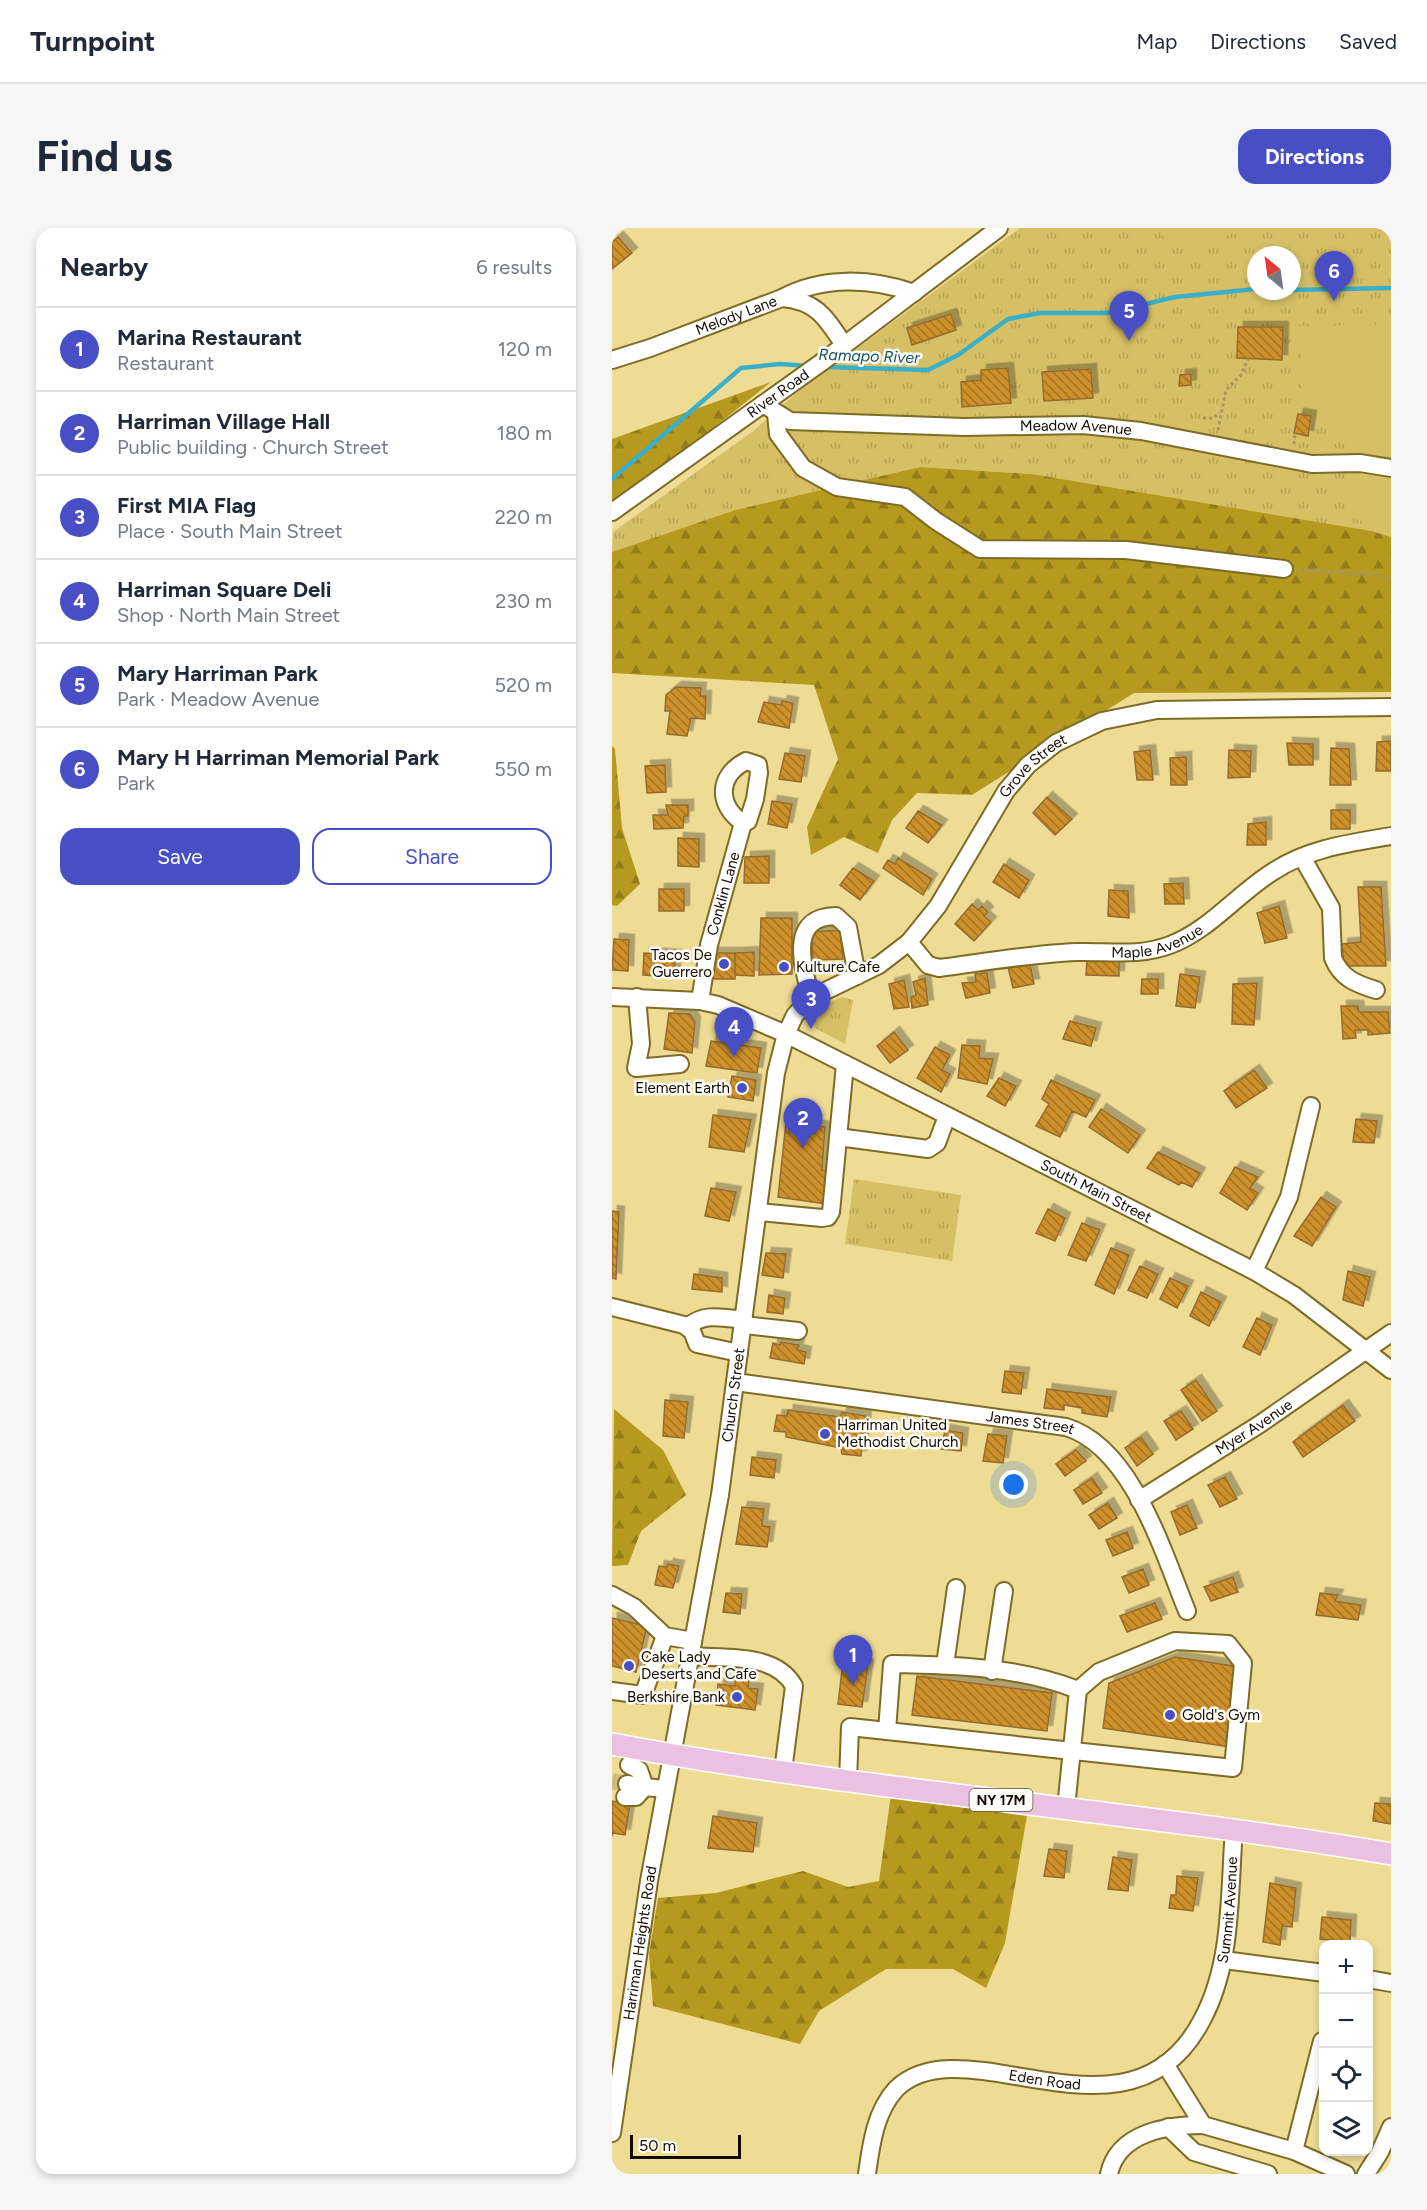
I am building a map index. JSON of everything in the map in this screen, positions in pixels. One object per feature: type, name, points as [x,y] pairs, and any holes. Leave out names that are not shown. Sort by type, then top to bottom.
[{"type":"main road","name":"NY 17M","points":[[621,1755],[672,1755],[848,1781],[1234,1829],[1391,1854]]},
{"type":"street","name":"River Road","points":[[612,512],[770,409],[779,393],[999,228]]},
{"type":"street","points":[[782,298],[801,288],[828,283],[890,285],[914,293]]},
{"type":"street","name":"Melody Lane","points":[[612,360],[782,298],[801,300],[815,308],[844,345]]},
{"type":"street","points":[[770,409],[778,434],[803,468],[837,487],[905,497],[936,521],[980,549],[1126,550],[1284,569]]},
{"type":"street","name":"Meadow Avenue","points":[[770,409],[790,421],[843,424],[1083,425],[1141,431],[1312,464],[1360,463],[1391,468]]},
{"type":"street","name":"Grove Street","points":[[786,1034],[792,1018],[811,998],[879,965],[909,942],[938,906],[1006,790],[1028,765],[1056,743],[1102,721],[1157,710],[1391,707]]},
{"type":"street","name":"Conklin Lane","points":[[700,1001],[709,945],[743,823]]},
{"type":"street","name":"Maple Avenue","points":[[909,942],[928,965],[939,968],[1076,952],[1146,953],[1173,944],[1203,927],[1275,870],[1302,857],[1340,844],[1391,836]]},
{"type":"street","points":[[1302,857],[1331,908],[1335,964],[1352,982],[1376,990]]},
{"type":"street","points":[[811,998],[806,979],[803,936],[807,926],[814,920],[836,916],[848,927],[857,976]]},
{"type":"street","name":"South Main Street","points":[[612,996],[700,1001],[718,1005],[786,1034],[1254,1271],[1294,1295],[1391,1371]]},
{"type":"street","points":[[637,997],[641,1044],[636,1068],[680,1064]]},
{"type":"street","name":"Church Street","points":[[672,1755],[720,1495],[776,1073],[786,1034]]},
{"type":"street","points":[[759,1212],[828,1217],[831,1212],[845,1064]]},
{"type":"street","points":[[1254,1271],[1289,1197],[1311,1106]]},
{"type":"street","points":[[838,1137],[928,1149],[937,1143],[947,1116]]},
{"type":"street","points":[[612,1307],[688,1327],[697,1344],[740,1353]]},
{"type":"street","points":[[688,1327],[695,1321],[706,1317],[798,1331]]},
{"type":"street","name":"Myer Avenue","points":[[1139,1500],[1260,1424],[1391,1334]]},
{"type":"street","name":"James Street","points":[[735,1382],[1065,1427],[1088,1436],[1100,1446],[1122,1472],[1139,1500],[1151,1523],[1187,1611]]},
{"type":"street","points":[[945,1665],[956,1588]]},
{"type":"street","points":[[992,1671],[1004,1591]]},
{"type":"street","points":[[612,1595],[634,1607],[665,1636],[691,1648],[765,1662],[788,1674],[794,1686],[783,1771]]},
{"type":"street","points":[[612,1690],[643,1695],[665,1636]]},
{"type":"street","points":[[848,1781],[850,1727],[1072,1751],[1233,1768],[1243,1663],[1228,1644],[1174,1641],[1099,1672],[1078,1690],[1072,1751],[1066,1808]]},
{"type":"street","points":[[887,1731],[892,1664],[945,1665],[1048,1678],[1078,1690]]},
{"type":"street","points":[[621,1755],[639,1770],[645,1786]]},
{"type":"street","name":"Harriman Heights Road","points":[[612,2133],[620,2024],[672,1755]]},
{"type":"street","points":[[626,1790],[645,1786],[665,1789]]},
{"type":"street","name":"Summit Avenue","points":[[1234,1829],[1224,1960],[1319,1972]]},
{"type":"street","name":"Eden Road","points":[[867,2174],[876,2123],[882,2109],[897,2089],[917,2075],[943,2069],[962,2069],[1077,2085],[1127,2081],[1165,2064],[1174,2057],[1200,2025],[1213,1996],[1224,1960]]},
{"type":"street","points":[[1373,1981],[1391,1983]]},
{"type":"street","points":[[1294,2151],[1320,2048]]},
{"type":"street","points":[[1165,2064],[1203,2126]]},
{"type":"street","points":[[1109,2174],[1115,2159],[1130,2142],[1168,2127],[1203,2126],[1294,2151],[1326,2170],[1346,2174]]},
{"type":"street","points":[[1168,2127],[1194,2152],[1268,2174]]},
{"type":"street","points":[[1366,2174],[1380,2152],[1391,2127]]},
{"type":"path","points":[[1217,431],[1228,385],[1241,375],[1248,359]]},
{"type":"path","points":[[1203,417],[1213,418],[1221,411]]},
{"type":"path","points":[[1294,446],[1295,433]]},
{"type":"path","points":[[1284,569],[1369,574],[1391,579]]},
{"type":"green space","points":[[1020,228],[1391,228],[1391,537],[1372,531],[1032,474],[920,467],[735,510],[612,552],[613,532],[752,432],[798,392]]},
{"type":"green space","points":[[1159,228],[1252,228],[1170,250]]},
{"type":"green space","points":[[1391,324],[1391,454],[1352,447],[1322,426],[1303,399],[1299,326]]},
{"type":"green space","points":[[771,382],[612,509],[612,439]]},
{"type":"green space","points":[[1353,466],[1391,474],[1391,526],[1343,517]]},
{"type":"green space","points":[[920,467],[1032,474],[1372,531],[1391,537],[1391,692],[1134,693],[972,795],[917,793],[892,820],[878,853],[844,837],[811,855],[807,827],[838,759],[814,685],[612,673],[612,552],[735,510]]},
{"type":"green space","points":[[612,746],[615,749],[622,828],[640,884],[617,906],[612,905]]},
{"type":"green space","points":[[842,997],[853,1000],[845,1044],[815,1028],[814,1019],[821,1006]]},
{"type":"green space","points":[[854,1179],[961,1195],[952,1261],[845,1244]]},
{"type":"green space","points":[[614,1409],[663,1450],[686,1495],[641,1531],[628,1565],[612,1566]]},
{"type":"green space","points":[[892,1787],[1029,1804],[1005,1943],[986,1988],[953,1969],[886,1969],[819,2011],[800,2044],[653,2006],[649,1954],[658,1898],[716,1893],[803,1871],[848,1887],[879,1881]]},
{"type":"building","points":[[618,237],[632,253],[612,269],[612,242]]},
{"type":"building","points":[[951,314],[956,330],[912,345],[907,328]]},
{"type":"building","points":[[1238,327],[1283,327],[1282,360],[1237,358]]},
{"type":"building","points":[[1008,368],[1011,403],[962,407],[961,382],[981,380],[981,370]]},
{"type":"building","points":[[1091,369],[1093,398],[1044,401],[1042,372]]},
{"type":"building","points":[[1191,374],[1191,385],[1179,386],[1180,375]]},
{"type":"building","points":[[1298,414],[1311,416],[1308,436],[1294,433]]},
{"type":"building","points":[[676,687],[701,688],[700,696],[706,696],[705,719],[691,718],[687,736],[667,734],[670,711],[665,711],[666,695]]},
{"type":"building","points":[[782,701],[793,703],[789,728],[758,722],[764,702],[781,705]]},
{"type":"building","points":[[1391,741],[1391,771],[1376,771],[1377,742]]},
{"type":"building","points":[[1287,743],[1313,744],[1313,765],[1289,765]]},
{"type":"building","points":[[1331,748],[1349,749],[1351,785],[1330,785]]},
{"type":"building","points":[[1150,750],[1153,780],[1137,780],[1134,752]]},
{"type":"building","points":[[1229,750],[1251,751],[1250,777],[1228,778]]},
{"type":"building","points":[[785,753],[805,756],[801,782],[779,779]]},
{"type":"building","points":[[1186,757],[1187,785],[1171,785],[1170,758]]},
{"type":"building","points":[[665,765],[666,792],[647,793],[645,766]]},
{"type":"building","points":[[1047,797],[1072,819],[1055,835],[1033,813]]},
{"type":"building","points":[[772,801],[792,804],[787,828],[768,824]]},
{"type":"building","points":[[666,805],[688,805],[688,816],[684,816],[683,828],[654,829],[653,815],[668,815]]},
{"type":"building","points":[[1331,810],[1350,810],[1350,829],[1331,829]]},
{"type":"building","points":[[918,811],[942,825],[928,843],[906,828]]},
{"type":"building","points":[[1266,822],[1266,845],[1247,845],[1248,824]]},
{"type":"building","points":[[678,838],[699,839],[699,867],[678,866]]},
{"type":"building","points":[[769,856],[769,883],[744,883],[745,857]]},
{"type":"building","points":[[898,858],[932,879],[923,895],[883,868],[888,860],[895,864]]},
{"type":"building","points":[[1004,864],[1029,880],[1019,898],[993,882]]},
{"type":"building","points":[[853,868],[874,881],[860,900],[840,885]]},
{"type":"building","points":[[1183,883],[1184,904],[1165,904],[1164,884]]},
{"type":"building","points":[[1358,887],[1381,887],[1386,966],[1344,966],[1342,944],[1361,942]]},
{"type":"building","points":[[659,889],[684,889],[684,911],[659,911]]},
{"type":"building","points":[[1109,890],[1128,891],[1129,918],[1108,916]]},
{"type":"building","points":[[972,904],[978,910],[982,906],[988,912],[984,916],[991,922],[974,941],[955,924]]},
{"type":"building","points":[[1279,906],[1287,938],[1265,943],[1257,913]]},
{"type":"building","points":[[761,918],[792,918],[792,974],[759,975]]},
{"type":"building","points":[[840,930],[843,959],[813,960],[812,932]]},
{"type":"building","points":[[614,939],[629,940],[628,971],[612,970]]},
{"type":"building","points":[[754,952],[754,976],[735,975],[735,953]]},
{"type":"building","points":[[644,953],[675,955],[675,977],[643,975]]},
{"type":"building","name":"Tacos De Guerrero","points":[[712,953],[735,953],[735,979],[712,979]]},
{"type":"building","points":[[1087,960],[1119,961],[1119,976],[1086,975]]},
{"type":"building","points":[[1030,964],[1034,984],[1013,988],[1008,967]]},
{"type":"building","points":[[987,973],[990,993],[966,998],[962,983],[976,982],[975,974]]},
{"type":"building","points":[[1180,974],[1200,977],[1195,1008],[1176,1006]]},
{"type":"building","points":[[925,978],[928,1005],[912,1008],[911,997],[916,995],[913,982]]},
{"type":"building","points":[[1142,979],[1158,979],[1158,994],[1141,994]]},
{"type":"building","points":[[904,980],[909,1007],[894,1009],[889,984]]},
{"type":"building","points":[[1257,983],[1254,1025],[1232,1024],[1233,984]]},
{"type":"building","points":[[1341,1006],[1358,1006],[1359,1012],[1388,1012],[1390,1033],[1368,1035],[1368,1030],[1355,1030],[1356,1038],[1343,1039]]},
{"type":"building","points":[[669,1013],[690,1014],[695,1022],[692,1053],[664,1049]]},
{"type":"building","points":[[1070,1021],[1096,1028],[1091,1046],[1063,1039]]},
{"type":"building","points":[[894,1032],[908,1050],[890,1063],[877,1046]]},
{"type":"building","points":[[711,1041],[761,1048],[757,1073],[706,1066]]},
{"type":"building","points":[[962,1045],[980,1046],[979,1058],[993,1059],[987,1084],[958,1078]]},
{"type":"building","points":[[935,1047],[950,1055],[942,1070],[950,1074],[941,1092],[917,1078]]},
{"type":"building","points":[[1254,1070],[1267,1088],[1236,1108],[1224,1091]]},
{"type":"building","name":"Element Earth","points":[[732,1076],[756,1080],[753,1101],[728,1097]]},
{"type":"building","points":[[999,1078],[1016,1086],[1005,1106],[987,1096]]},
{"type":"building","points":[[1051,1080],[1095,1100],[1086,1117],[1072,1111],[1060,1137],[1036,1126],[1049,1104],[1042,1099]]},
{"type":"building","points":[[1101,1109],[1140,1135],[1128,1153],[1089,1127]]},
{"type":"building","points":[[713,1115],[751,1120],[744,1152],[709,1147]]},
{"type":"building","points":[[1356,1119],[1377,1121],[1374,1143],[1353,1142]]},
{"type":"building","points":[[786,1122],[825,1127],[822,1170],[830,1171],[826,1204],[778,1197]]},
{"type":"building","points":[[1158,1152],[1200,1173],[1192,1187],[1181,1182],[1179,1185],[1147,1168]]},
{"type":"building","points":[[1235,1167],[1258,1177],[1250,1188],[1258,1193],[1247,1210],[1220,1193]]},
{"type":"building","points":[[711,1188],[736,1192],[729,1221],[705,1216]]},
{"type":"building","points":[[1321,1197],[1336,1207],[1312,1246],[1294,1236]]},
{"type":"building","points":[[1048,1209],[1065,1218],[1055,1241],[1036,1233]]},
{"type":"building","points":[[612,1211],[619,1212],[616,1279],[612,1278]]},
{"type":"building","points":[[1082,1223],[1100,1230],[1086,1261],[1068,1255]]},
{"type":"building","points":[[1111,1248],[1129,1255],[1114,1294],[1095,1285]]},
{"type":"building","points":[[766,1253],[786,1254],[783,1278],[762,1275]]},
{"type":"building","points":[[1140,1266],[1158,1274],[1147,1298],[1128,1290]]},
{"type":"building","points":[[1348,1271],[1370,1277],[1363,1306],[1343,1300]]},
{"type":"building","points":[[694,1274],[722,1278],[722,1292],[692,1289]]},
{"type":"building","points":[[1170,1278],[1188,1286],[1177,1308],[1160,1299]]},
{"type":"building","points":[[1201,1292],[1221,1302],[1209,1326],[1190,1316]]},
{"type":"building","points":[[769,1295],[785,1298],[783,1314],[767,1312]]},
{"type":"building","points":[[1257,1318],[1272,1325],[1260,1355],[1243,1347]]},
{"type":"building","points":[[781,1342],[799,1345],[797,1350],[806,1352],[804,1364],[770,1358],[773,1343],[780,1345]]},
{"type":"building","points":[[1005,1371],[1024,1373],[1021,1394],[1002,1392]]},
{"type":"building","points":[[1196,1380],[1217,1411],[1202,1421],[1181,1390]]},
{"type":"building","points":[[1047,1389],[1111,1397],[1107,1417],[1082,1413],[1082,1408],[1064,1405],[1064,1410],[1044,1408]]},
{"type":"building","points":[[665,1400],[688,1402],[684,1438],[663,1436]]},
{"type":"building","points":[[1343,1405],[1355,1421],[1303,1457],[1293,1442]]},
{"type":"building","name":"Harriman United Methodist Church","points":[[788,1410],[840,1417],[842,1412],[866,1416],[861,1456],[842,1454],[841,1448],[786,1437],[786,1432],[774,1431],[777,1415],[787,1416]]},
{"type":"building","points":[[1181,1411],[1193,1429],[1176,1440],[1164,1421]]},
{"type":"building","points":[[945,1430],[963,1433],[961,1451],[941,1449]]},
{"type":"building","points":[[988,1434],[1007,1436],[1003,1463],[983,1461]]},
{"type":"building","points":[[1141,1437],[1153,1454],[1137,1466],[1125,1448]]},
{"type":"building","points":[[1076,1450],[1086,1461],[1065,1476],[1056,1464]]},
{"type":"building","points":[[752,1457],[776,1460],[774,1478],[750,1475]]},
{"type":"building","points":[[1225,1477],[1237,1499],[1220,1507],[1208,1485]]},
{"type":"building","points":[[1092,1478],[1102,1493],[1083,1504],[1074,1490]]},
{"type":"building","points":[[1108,1503],[1117,1518],[1099,1529],[1089,1515]]},
{"type":"building","points":[[1187,1505],[1197,1528],[1180,1535],[1171,1512]]},
{"type":"building","points":[[742,1507],[764,1509],[762,1526],[770,1527],[767,1547],[736,1544]]},
{"type":"building","points":[[1127,1532],[1133,1548],[1113,1556],[1106,1540]]},
{"type":"building","points":[[668,1564],[679,1566],[673,1588],[655,1585],[659,1566],[667,1567]]},
{"type":"building","points":[[1143,1569],[1149,1585],[1129,1593],[1122,1577]]},
{"type":"building","points":[[1233,1577],[1238,1592],[1211,1601],[1204,1587]]},
{"type":"building","points":[[726,1593],[742,1594],[740,1614],[723,1612]]},
{"type":"building","points":[[1320,1593],[1338,1595],[1335,1601],[1361,1605],[1358,1620],[1316,1615]]},
{"type":"building","points":[[1155,1603],[1162,1619],[1127,1632],[1120,1616]]},
{"type":"building","points":[[612,1618],[647,1626],[636,1672],[612,1666]]},
{"type":"building","name":"Gold's Gym","points":[[1175,1657],[1240,1667],[1230,1747],[1103,1728],[1109,1683]]},
{"type":"building","points":[[843,1662],[868,1665],[862,1707],[838,1704]]},
{"type":"building","name":"Berkshire Bank","points":[[737,1669],[750,1671],[748,1688],[758,1689],[755,1710],[716,1705],[718,1684],[735,1686]]},
{"type":"building","points":[[917,1676],[1052,1693],[1047,1731],[912,1715]]},
{"type":"building","points":[[612,1801],[630,1804],[625,1835],[613,1833],[612,1836]]},
{"type":"building","points":[[1375,1803],[1391,1804],[1391,1824],[1373,1821]]},
{"type":"building","points":[[713,1816],[757,1823],[753,1852],[708,1848]]},
{"type":"building","points":[[1049,1849],[1067,1851],[1064,1878],[1044,1876]]},
{"type":"building","points":[[1113,1857],[1132,1860],[1128,1891],[1108,1889]]},
{"type":"building","points":[[1177,1876],[1198,1878],[1193,1911],[1169,1908],[1171,1895],[1176,1895]]},
{"type":"building","points":[[1270,1883],[1296,1888],[1292,1927],[1282,1926],[1280,1945],[1263,1942]]},
{"type":"building","points":[[1322,1917],[1351,1920],[1350,1940],[1320,1939]]},
{"type":"waterway","name":"Ramapo River","points":[[1301,290],[1391,288]]},
{"type":"waterway","name":"Ramapo River","points":[[825,367],[928,370],[958,355],[1008,319],[1040,313],[1108,313],[1175,297],[1247,290]]},
{"type":"waterway","name":"Ramapo River","points":[[612,479],[741,368],[780,364],[808,366]]},
{"type":"tunnel","points":[[612,1781],[627,1784]]},
{"type":"place","name":"Mary H Harriman Memorial Park","points":[[1334,301]]},
{"type":"place","name":"Mary Harriman Park","points":[[1129,341]]},
{"type":"place","name":"Tacos De Guerrero","points":[[724,964]]},
{"type":"place","name":"Kulture Cafe","points":[[784,967]]},
{"type":"place","name":"First MIA Flag","points":[[811,1029]]},
{"type":"place","name":"Harriman Square Deli","points":[[734,1057]]},
{"type":"place","name":"Element Earth","points":[[742,1088]]},
{"type":"place","name":"Harriman Village Hall","points":[[803,1148]]},
{"type":"place","name":"Harriman United Methodist Church","points":[[825,1434]]},
{"type":"place","name":"Cake Lady Deserts and Cafe","points":[[629,1666]]},
{"type":"place","name":"Marina Restaurant","points":[[853,1685]]},
{"type":"place","name":"Berkshire Bank","points":[[737,1697]]},
{"type":"place","name":"Gold's Gym","points":[[1170,1715]]}]
